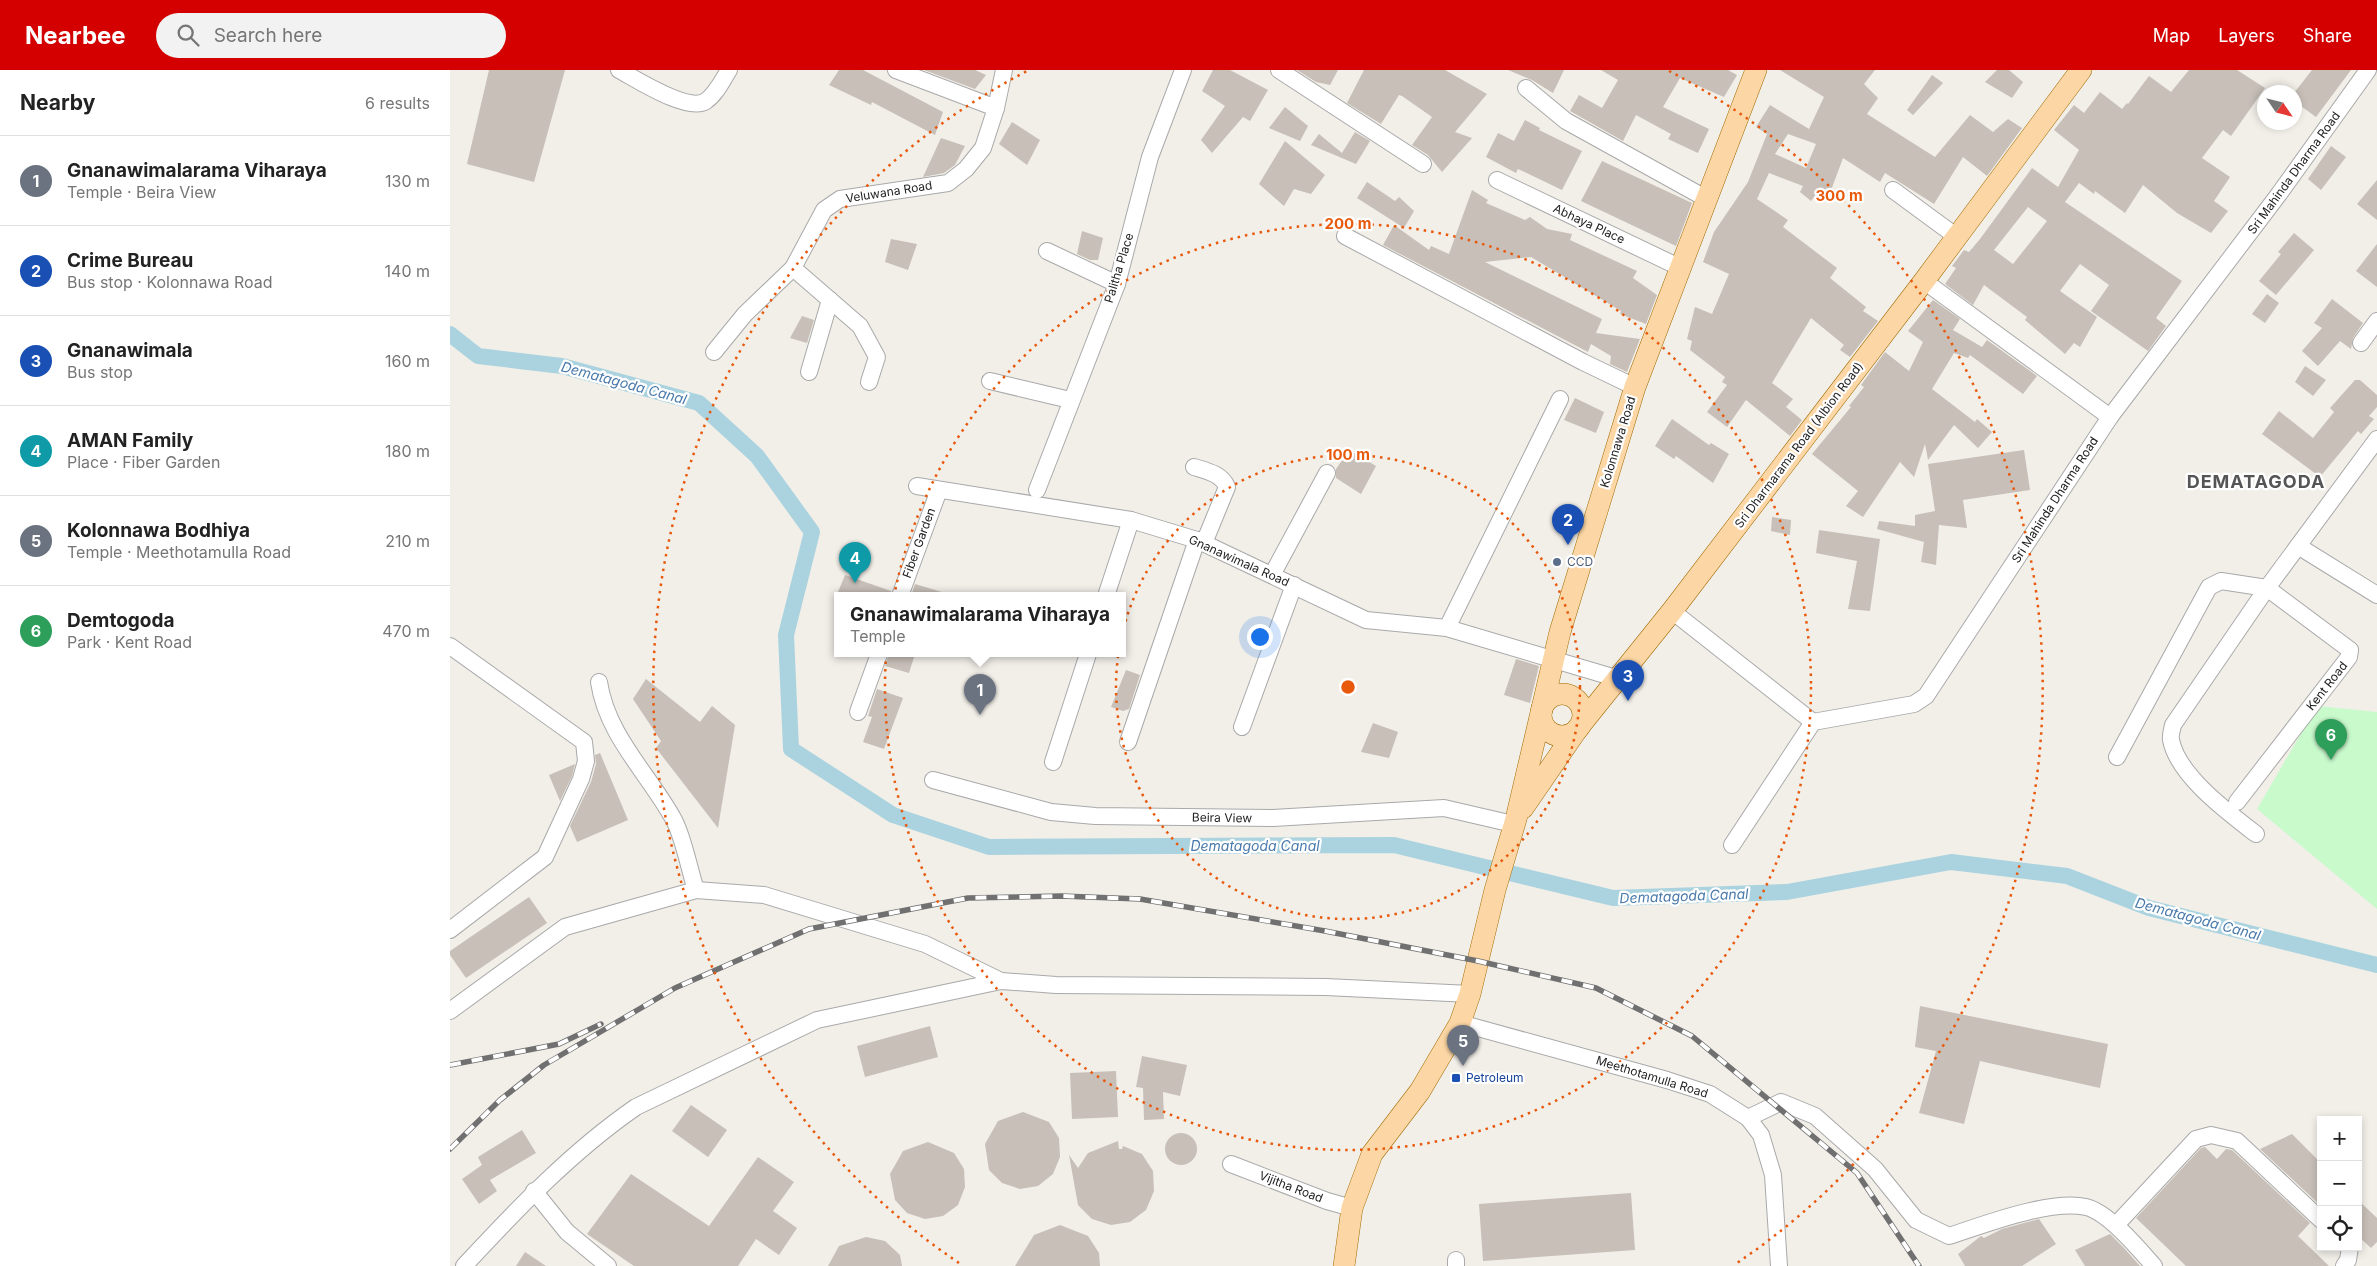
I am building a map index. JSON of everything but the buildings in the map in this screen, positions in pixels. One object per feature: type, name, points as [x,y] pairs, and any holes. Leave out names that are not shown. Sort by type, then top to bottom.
[{"type":"main road","name":"Kolonnawa Road","points":[[1344,1266],[1352,1208],[1372,1154],[1420,1091],[1460,1023],[1470,994],[1495,890],[1515,822],[1553,661],[1635,387],[1756,70]]},
{"type":"main road","name":"Sri Dharmarama Road (Albion Road)","points":[[1515,822],[1578,728],[1672,611],[1924,281],[2080,70]]},
{"type":"main road","points":[[1567,694],[1573,697],[1582,708],[1581,722],[1578,728],[1566,735],[1553,734],[1543,725],[1541,711],[1543,705],[1553,696],[1567,694]]},
{"type":"street","points":[[619,70],[659,92],[689,104],[704,103],[716,91],[729,70]]},
{"type":"street","points":[[896,70],[996,108]]},
{"type":"street","name":"Veluwana Road","points":[[714,352],[745,314],[793,268],[824,210],[840,199],[948,183],[960,173],[983,148],[996,108],[1004,70]]},
{"type":"street","name":"Palitha Place","points":[[1037,490],[1070,400],[1117,284],[1150,157],[1183,70]]},
{"type":"street","points":[[1279,70],[1423,164]]},
{"type":"street","name":"Sri Mahinda Dharma Road","points":[[1813,722],[1914,704],[1926,696],[2110,417],[2274,202],[2368,70]]},
{"type":"street","points":[[1526,88],[1566,121],[1707,199]]},
{"type":"street","name":"Abhaya Place","points":[[1497,180],[1681,268]]},
{"type":"street","points":[[1893,190],[1957,237]]},
{"type":"street","points":[[1345,236],[1635,387]]},
{"type":"street","points":[[1047,251],[1117,284]]},
{"type":"street","points":[[793,268],[860,326],[870,341],[877,357],[869,382]]},
{"type":"street","points":[[1924,281],[2110,417]]},
{"type":"street","points":[[809,372],[830,300]]},
{"type":"street","points":[[2360,343],[2377,321]]},
{"type":"street","points":[[990,381],[1070,400]]},
{"type":"street","points":[[1447,628],[1560,399]]},
{"type":"street","points":[[2256,834],[2212,800],[2184,766],[2175,752],[2170,739],[2173,725],[2267,588],[2377,439]]},
{"type":"street","points":[[1128,742],[1201,541],[1227,488],[1225,480],[1212,472],[1194,467]]},
{"type":"street","points":[[1272,575],[1327,473]]},
{"type":"street","name":"Gnanawimala Road","points":[[917,486],[1131,520],[1201,541],[1366,620],[1447,628],[1553,661],[1619,679]]},
{"type":"street","name":"Fiber Garden","points":[[901,592],[938,490]]},
{"type":"street","points":[[1107,592],[1131,520]]},
{"type":"street","points":[[2298,546],[2377,596]]},
{"type":"street","name":"Kent Road","points":[[2116,757],[2209,587],[2220,581],[2267,588],[2350,650],[2349,657],[2237,802]]},
{"type":"street","points":[[1242,727],[1294,585]]},
{"type":"street","points":[[1672,611],[1813,722],[1732,845]]},
{"type":"street","points":[[450,646],[584,742],[586,762],[581,779],[545,857],[450,930]]},
{"type":"street","points":[[858,712],[878,657]]},
{"type":"street","points":[[1053,762],[1087,657]]},
{"type":"street","points":[[599,682],[602,701],[619,737],[674,821],[696,890]]},
{"type":"street","name":"Beira View","points":[[933,780],[1051,812],[1095,816],[1273,818],[1444,808],[1515,822]]},
{"type":"street","points":[[450,1011],[565,927],[696,890],[764,895],[925,944],[1001,981]]},
{"type":"street","points":[[464,1266],[534,1191],[610,1125],[636,1107],[817,1020],[1001,981],[1056,986],[1326,987],[1470,994]]},
{"type":"street","name":"Meethotamulla Road","points":[[1460,1023],[1667,1080],[1710,1094],[1748,1118],[1761,1135],[1773,1175],[1779,1266]]},
{"type":"street","points":[[1748,1118],[1781,1102],[1815,1116],[1875,1169],[1916,1220],[1948,1236],[2009,1216],[2060,1206],[2086,1207],[2116,1225],[2154,1266]]},
{"type":"street","points":[[2116,1225],[2196,1139],[2211,1135],[2237,1141],[2317,1216]]},
{"type":"street","name":"Vijitha Road","points":[[1232,1164],[1327,1201],[1352,1208]]},
{"type":"street","points":[[534,1191],[567,1232],[608,1266]]},
{"type":"street","points":[[2344,1266],[2348,1260],[2349,1251]]},
{"type":"green space","points":[[2317,706],[2377,712],[2377,909],[2257,809]]},
{"type":"waterway","name":"Dematagoda Canal","points":[[450,334],[478,356],[562,366],[699,403],[757,456],[812,532],[786,635],[791,749],[893,815],[989,847],[1394,845],[1613,898],[1787,892],[1951,862],[2067,876],[2149,908],[2377,965]]},
{"type":"railway","points":[[450,1149],[500,1100],[544,1065],[675,988],[809,929],[968,898],[1061,896],[1140,899],[1325,931],[1478,961],[1596,988],[1692,1036],[1857,1173],[1919,1266]]},
{"type":"railway","points":[[450,1065],[559,1044],[601,1024]]},
{"type":"place","name":"Crime Bureau","points":[[1568,545]]},
{"type":"place","name":"CCD","points":[[1557,562]]},
{"type":"place","name":"AMAN Family","points":[[855,583]]},
{"type":"place","name":"Gnanawimala","points":[[1628,701]]},
{"type":"place","name":"Gnanawimalarama Viharaya","points":[[980,715]]},
{"type":"place","name":"Demtogoda","points":[[2331,760]]},
{"type":"place","name":"Kolonnawa Bodhiya","points":[[1463,1066]]},
{"type":"place","name":"Petroleum","points":[[1456,1078]]},
{"type":"district","name":"DEMATAGODA","points":[[2256,482]]}]
